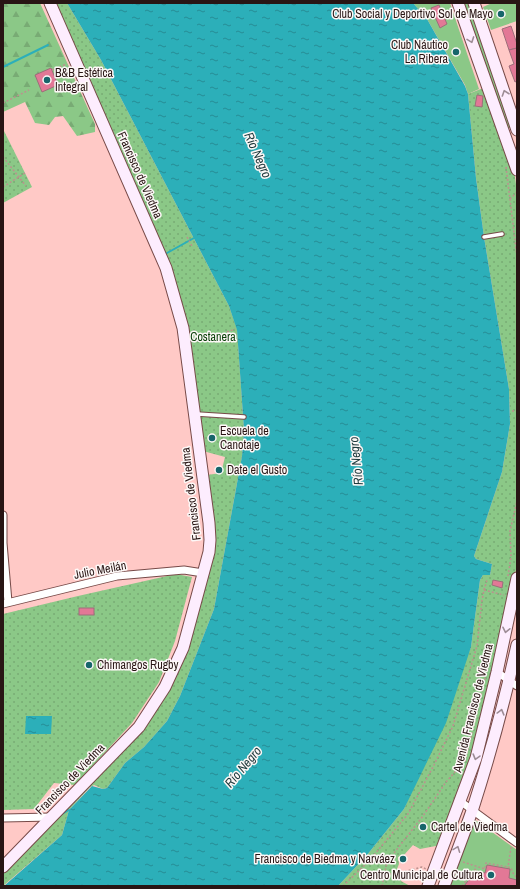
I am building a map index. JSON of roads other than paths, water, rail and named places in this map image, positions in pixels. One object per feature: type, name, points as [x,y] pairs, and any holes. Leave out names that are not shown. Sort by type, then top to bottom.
[{"type":"street","name":"Francisco de Viedma","points":[[3,867],[139,727],[165,687],[183,648],[209,552],[210,540],[183,328],[166,268],[50,3]]},
{"type":"street","points":[[458,3],[517,170]]},
{"type":"street","points":[[474,3],[517,130],[505,134]]},
{"type":"street","points":[[3,515],[5,603]]},
{"type":"street","name":"Julio Meilán","points":[[5,603],[117,576],[184,570],[203,573]]},
{"type":"street","name":"Avenida Francisco de Viedma","points":[[428,886],[476,758],[497,672],[515,579]]},
{"type":"street","points":[[444,886],[472,810],[513,684],[517,645]]},
{"type":"street","points":[[497,672],[513,684]]},
{"type":"street","points":[[460,801],[515,841]]},
{"type":"street","points":[[3,818],[52,817]]},
{"type":"lane","points":[[484,236],[502,234]]},
{"type":"lane","points":[[194,413],[244,417]]},
{"type":"water","name":"Río Negro","points":[[67,3],[413,3],[427,19],[465,86],[468,94],[476,178],[484,237],[509,389],[510,424],[502,472],[474,556],[476,559],[492,564],[490,575],[483,575],[480,580],[471,647],[446,723],[404,809],[367,855],[338,886],[4,886],[62,835],[69,810],[92,786],[103,789],[107,788],[125,763],[144,747],[167,721],[180,696],[214,609],[242,456],[244,430],[237,330],[229,306],[101,60]]},
{"type":"water","points":[[26,716],[52,716],[51,734],[25,734]]},
{"type":"waterway","points":[[3,67],[48,45]]},
{"type":"waterway","points":[[167,253],[194,238]]},
{"type":"waterway","points":[[62,814],[69,810]]},
{"type":"place","name":"Club Social y Deportivo Sol de Mayo","points":[[501,14]]},
{"type":"place","name":"Club Náutico La Ribera","points":[[456,52]]},
{"type":"place","name":"B&B Estética Integral","points":[[47,80]]},
{"type":"place","name":"Escuela de Canotaje","points":[[212,438]]},
{"type":"place","name":"Date el Gusto","points":[[219,470]]},
{"type":"place","name":"Chimangos Rugby","points":[[89,665]]},
{"type":"place","name":"Cartel de Viedma","points":[[423,827]]},
{"type":"place","name":"Francisco de Biedma y Narváez","points":[[403,859]]},
{"type":"place","name":"Centro Municipal de Cultura","points":[[491,875]]},
{"type":"park label","name":"Costanera","points":[[213,337]]}]
